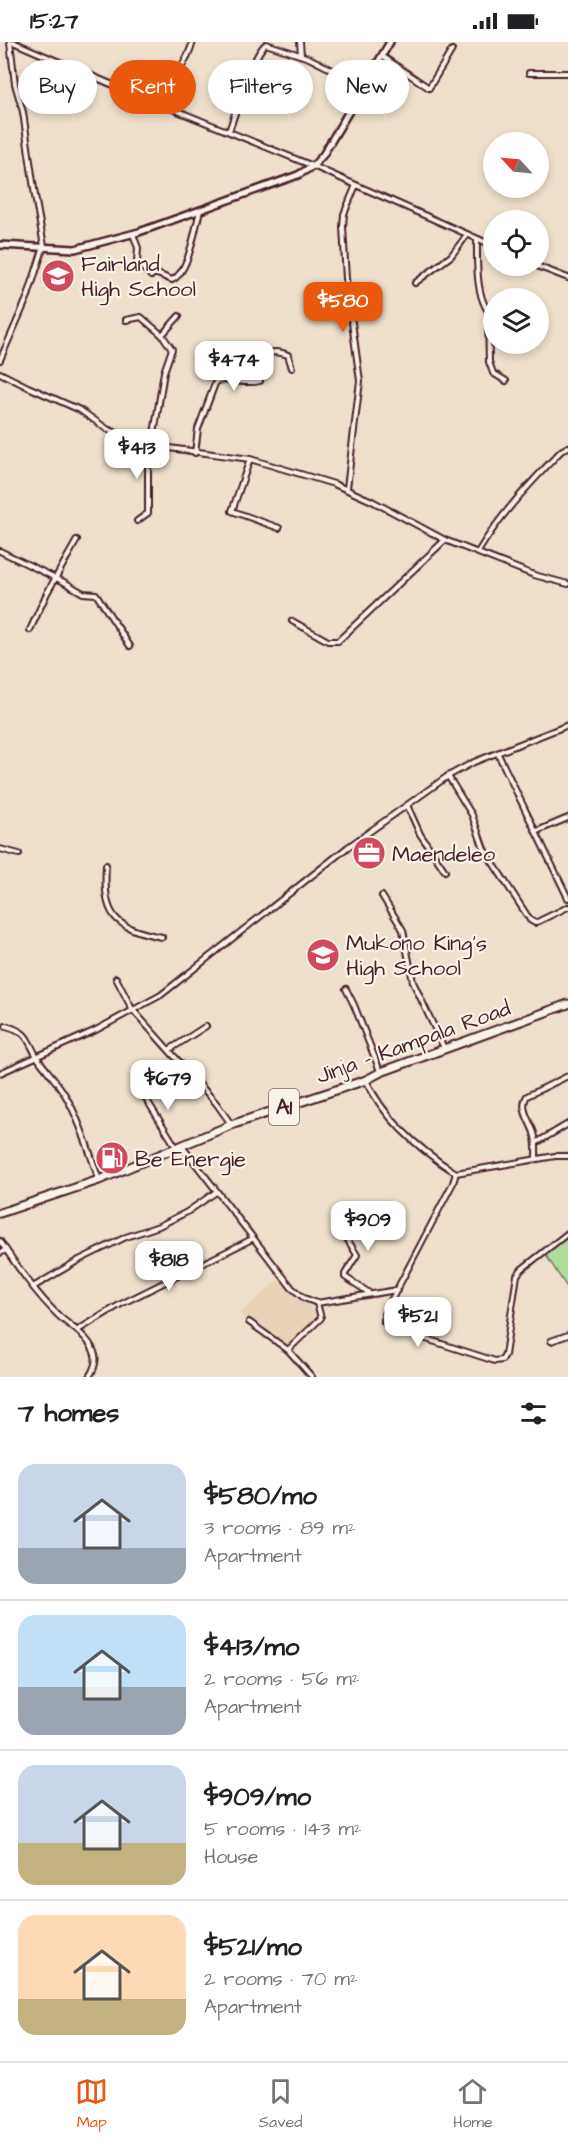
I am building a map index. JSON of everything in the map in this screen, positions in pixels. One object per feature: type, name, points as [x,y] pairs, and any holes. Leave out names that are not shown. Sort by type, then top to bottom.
[{"type":"highway","name":"Jinja - Kampala Road","points":[[0,1213],[99,1180],[231,1125],[366,1080],[444,1048],[568,1004]]},
{"type":"street","points":[[0,360],[28,296],[44,246],[23,112],[15,84],[12,42],[109,82]]},
{"type":"street","points":[[24,47],[27,42]]},
{"type":"street","points":[[185,60],[193,42]]},
{"type":"street","points":[[300,42],[301,55]]},
{"type":"street","points":[[380,60],[390,42]]},
{"type":"street","points":[[229,131],[260,49],[266,45],[301,55],[325,67]]},
{"type":"street","points":[[382,56],[429,88],[452,50]]},
{"type":"street","points":[[530,73],[568,73]]},
{"type":"street","points":[[187,114],[313,166],[483,241]]},
{"type":"street","points":[[0,245],[75,249],[200,211],[298,175],[313,166],[336,136],[348,114]]},
{"type":"street","points":[[348,488],[360,381],[346,279],[343,227],[344,214],[356,185]]},
{"type":"street","points":[[133,233],[138,248],[137,262],[151,276],[155,273],[172,280],[179,275],[186,263],[200,211]]},
{"type":"street","points":[[415,283],[451,256],[467,235]]},
{"type":"street","points":[[477,239],[483,294]]},
{"type":"street","points":[[549,271],[568,278]]},
{"type":"street","points":[[162,335],[179,316]]},
{"type":"street","points":[[126,320],[141,317],[162,335],[172,349],[164,372],[150,446],[148,513],[137,521]]},
{"type":"street","points":[[195,453],[198,429],[216,381],[260,381],[260,360],[268,353],[280,351],[288,355],[292,368]]},
{"type":"street","points":[[489,354],[489,362],[494,374],[506,381]]},
{"type":"street","points":[[0,373],[80,410],[107,429],[150,446],[250,459],[348,488],[445,540],[534,575],[568,584]]},
{"type":"street","points":[[478,552],[493,527],[511,504],[568,447]]},
{"type":"street","points":[[250,459],[232,511],[279,528]]},
{"type":"street","points":[[30,630],[77,540]]},
{"type":"street","points":[[292,621],[328,641],[338,641],[445,540]]},
{"type":"street","points":[[0,550],[83,593],[96,594],[130,646]]},
{"type":"street","points":[[0,1073],[9,1071],[36,1056],[96,1030],[161,995],[348,847],[448,776],[474,762],[568,725]]},
{"type":"street","points":[[498,754],[568,898]]},
{"type":"street","points":[[448,776],[472,816],[484,849],[530,920],[535,923],[568,907]]},
{"type":"street","points":[[407,805],[420,834],[445,871]]},
{"type":"street","points":[[537,831],[568,818]]},
{"type":"street","points":[[0,849],[19,854]]},
{"type":"street","points":[[106,865],[105,894],[118,920],[130,930],[162,937]]},
{"type":"street","points":[[382,896],[403,930],[413,982],[444,1048]]},
{"type":"street","points":[[116,978],[132,1009],[216,1103],[231,1125]]},
{"type":"street","points":[[346,989],[381,1072]]},
{"type":"street","points":[[6,1026],[19,1030],[29,1038],[36,1056],[47,1068],[69,1102],[99,1180]]},
{"type":"street","points":[[169,1050],[206,1026]]},
{"type":"street","points":[[536,1159],[536,1143],[523,1101],[527,1096],[568,1076]]},
{"type":"street","points":[[366,1080],[374,1097],[411,1139],[437,1161],[456,1173],[555,1155],[568,1156]]},
{"type":"street","points":[[140,1089],[179,1145],[252,1239],[292,1288],[304,1298],[317,1303],[397,1290]]},
{"type":"street","points":[[536,1143],[568,1124]]},
{"type":"street","points":[[456,1173],[453,1184],[383,1318],[384,1322],[392,1328],[499,1361],[505,1355],[518,1275],[522,1269],[568,1233]]},
{"type":"street","points":[[33,1287],[107,1246],[159,1226],[187,1212],[216,1192]]},
{"type":"street","points":[[344,1234],[357,1255],[345,1276],[368,1293]]},
{"type":"street","points":[[78,1330],[121,1304],[252,1239]]},
{"type":"street","points":[[0,1241],[33,1287],[58,1315],[78,1330],[95,1354],[94,1365],[88,1377]]},
{"type":"street","points":[[0,1253],[6,1250]]},
{"type":"street","points":[[288,1350],[321,1318],[317,1303]]},
{"type":"street","points":[[249,1322],[288,1350],[312,1377]]},
{"type":"street","points":[[551,1341],[568,1335]]},
{"type":"shaded area","points":[[279,1279],[316,1313],[305,1332],[293,1345],[284,1345],[239,1314]]},
{"type":"green space","points":[[568,1234],[568,1286],[566,1286],[545,1254]]},
{"type":"place","name":"Fairland High School","points":[[58,276]]},
{"type":"place","name":"Maendeleo","points":[[369,853]]},
{"type":"place","name":"Mukono King's High School","points":[[323,955]]},
{"type":"place","name":"Be Energie","points":[[112,1158]]}]
